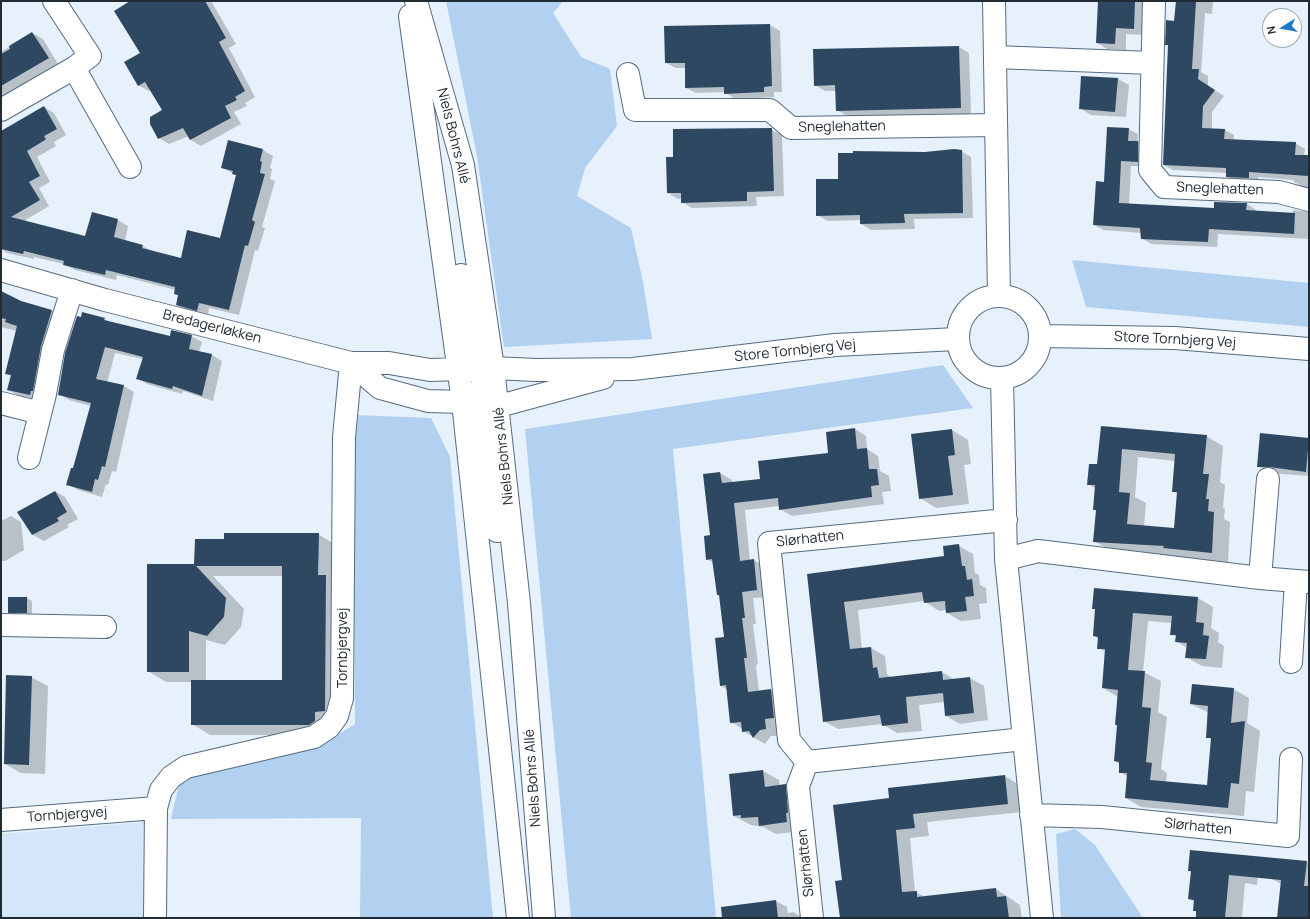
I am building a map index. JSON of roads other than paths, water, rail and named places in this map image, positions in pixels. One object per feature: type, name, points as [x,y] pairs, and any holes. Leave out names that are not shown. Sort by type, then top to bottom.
[{"type":"street","points":[[1,110],[74,68],[90,56],[54,1]]},
{"type":"street","name":"Niels Bohrs Allé","points":[[409,1],[412,39],[434,181],[476,369]]},
{"type":"street","name":"Niels Bohrs Allé","points":[[416,1],[463,165],[476,369],[501,570],[519,603],[544,918]]},
{"type":"street","points":[[994,1],[999,295]]},
{"type":"street","name":"Sneglehatten","points":[[1154,1],[1150,170],[1164,187],[1279,192],[1309,200]]},
{"type":"street","points":[[995,57],[1152,63]]},
{"type":"street","points":[[74,68],[130,167]]},
{"type":"street","name":"Sneglehatten","points":[[628,74],[635,110],[770,110],[791,128],[996,125]]},
{"type":"street","name":"Bredagerløkken","points":[[1,270],[351,363],[389,363],[430,370],[476,369]]},
{"type":"street","points":[[29,458],[54,350],[72,290]]},
{"type":"street","points":[[999,295],[1015,298],[1028,307],[1037,321],[1040,336],[1038,352],[1030,365],[1017,374],[1002,378],[986,376],[972,368],[962,355],[958,339],[959,326],[964,314],[980,301],[999,295]]},
{"type":"street","name":"Store Tornbjerg Vej","points":[[1040,336],[1175,338],[1309,349]]},
{"type":"street","name":"Store Tornbjerg Vej","points":[[476,369],[633,369],[835,345],[958,339]]},
{"type":"street","name":"Bredagerløkken","points":[[351,363],[380,388],[428,401],[481,405]]},
{"type":"street","name":"Tornbjergvej","points":[[155,918],[156,808],[161,790],[170,777],[186,768],[314,737],[329,727],[337,716],[342,698],[344,437],[351,363]]},
{"type":"street","points":[[476,369],[481,405]]},
{"type":"street","name":"Store Tornbjerg Vej","points":[[481,405],[633,369]]},
{"type":"street","points":[[1002,378],[1006,559],[1042,918]]},
{"type":"street","points":[[1,403],[40,413]]},
{"type":"street","name":"Niels Bohrs Allé","points":[[481,405],[518,918]]},
{"type":"street","points":[[1260,578],[1268,479]]},
{"type":"street","name":"Slørhatten","points":[[812,918],[798,786],[807,762],[789,740],[769,542],[1006,520]]},
{"type":"street","points":[[1006,559],[1038,551],[1302,582],[1291,662]]},
{"type":"street","points":[[1,625],[105,627]]},
{"type":"street","points":[[807,762],[1024,739]]},
{"type":"street","name":"Slørhatten","points":[[1031,815],[1102,816],[1288,836],[1291,759]]},
{"type":"street","name":"Tornbjergvej","points":[[1,820],[156,808]]}]
